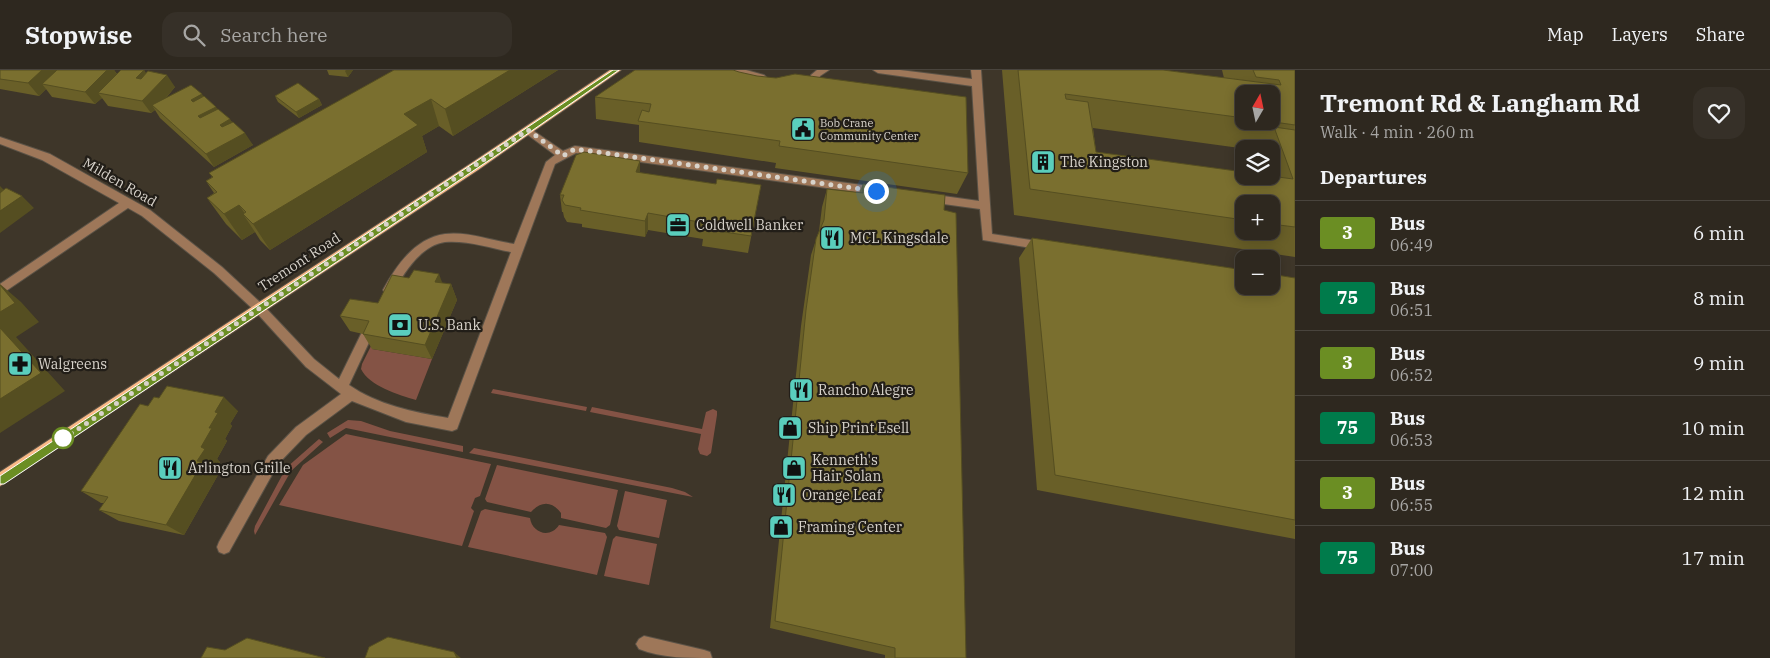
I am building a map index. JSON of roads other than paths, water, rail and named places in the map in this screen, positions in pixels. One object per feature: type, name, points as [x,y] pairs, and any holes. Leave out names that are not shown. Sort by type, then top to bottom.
[{"type":"main road","name":"Tremont Road","points":[[0,480],[616,70]]},
{"type":"street","points":[[735,70],[774,79]]},
{"type":"street","points":[[814,85],[816,75],[824,70]]},
{"type":"street","points":[[878,70],[976,83]]},
{"type":"street","points":[[976,70],[974,107],[987,237],[1051,247]]},
{"type":"street","points":[[528,130],[563,156]]},
{"type":"street","name":"Milden Road","points":[[0,140],[46,157],[146,212],[218,270],[259,308],[310,363],[346,391],[374,405],[406,416],[452,425],[518,249]]},
{"type":"street","points":[[385,298],[405,262],[432,242],[446,238],[518,249],[551,162],[575,149],[889,193]]},
{"type":"street","points":[[918,196],[985,206]]},
{"type":"street","points":[[0,290],[128,202]]},
{"type":"street","points":[[224,547],[273,460],[301,430],[346,391],[366,336]]},
{"type":"street","points":[[644,644],[704,658]]},
{"type":"place","name":"Bob Crane Community Center","points":[[803,129]]},
{"type":"place","name":"The Kingston","points":[[1043,162]]},
{"type":"place","name":"Coldwell Banker","points":[[678,225]]},
{"type":"place","name":"MCL Kingsdale","points":[[832,238]]},
{"type":"place","name":"U.S. Bank","points":[[400,325]]},
{"type":"place","name":"Walgreens","points":[[20,364]]},
{"type":"place","name":"Rancho Alegre","points":[[801,390]]},
{"type":"place","name":"Ship Print Esell","points":[[790,428]]},
{"type":"place","name":"Arlington Grille","points":[[170,468]]},
{"type":"place","name":"Kenneth's Hair Solan","points":[[794,468]]},
{"type":"place","name":"Orange Leaf","points":[[784,495]]},
{"type":"place","name":"Framing Center","points":[[781,527]]}]
